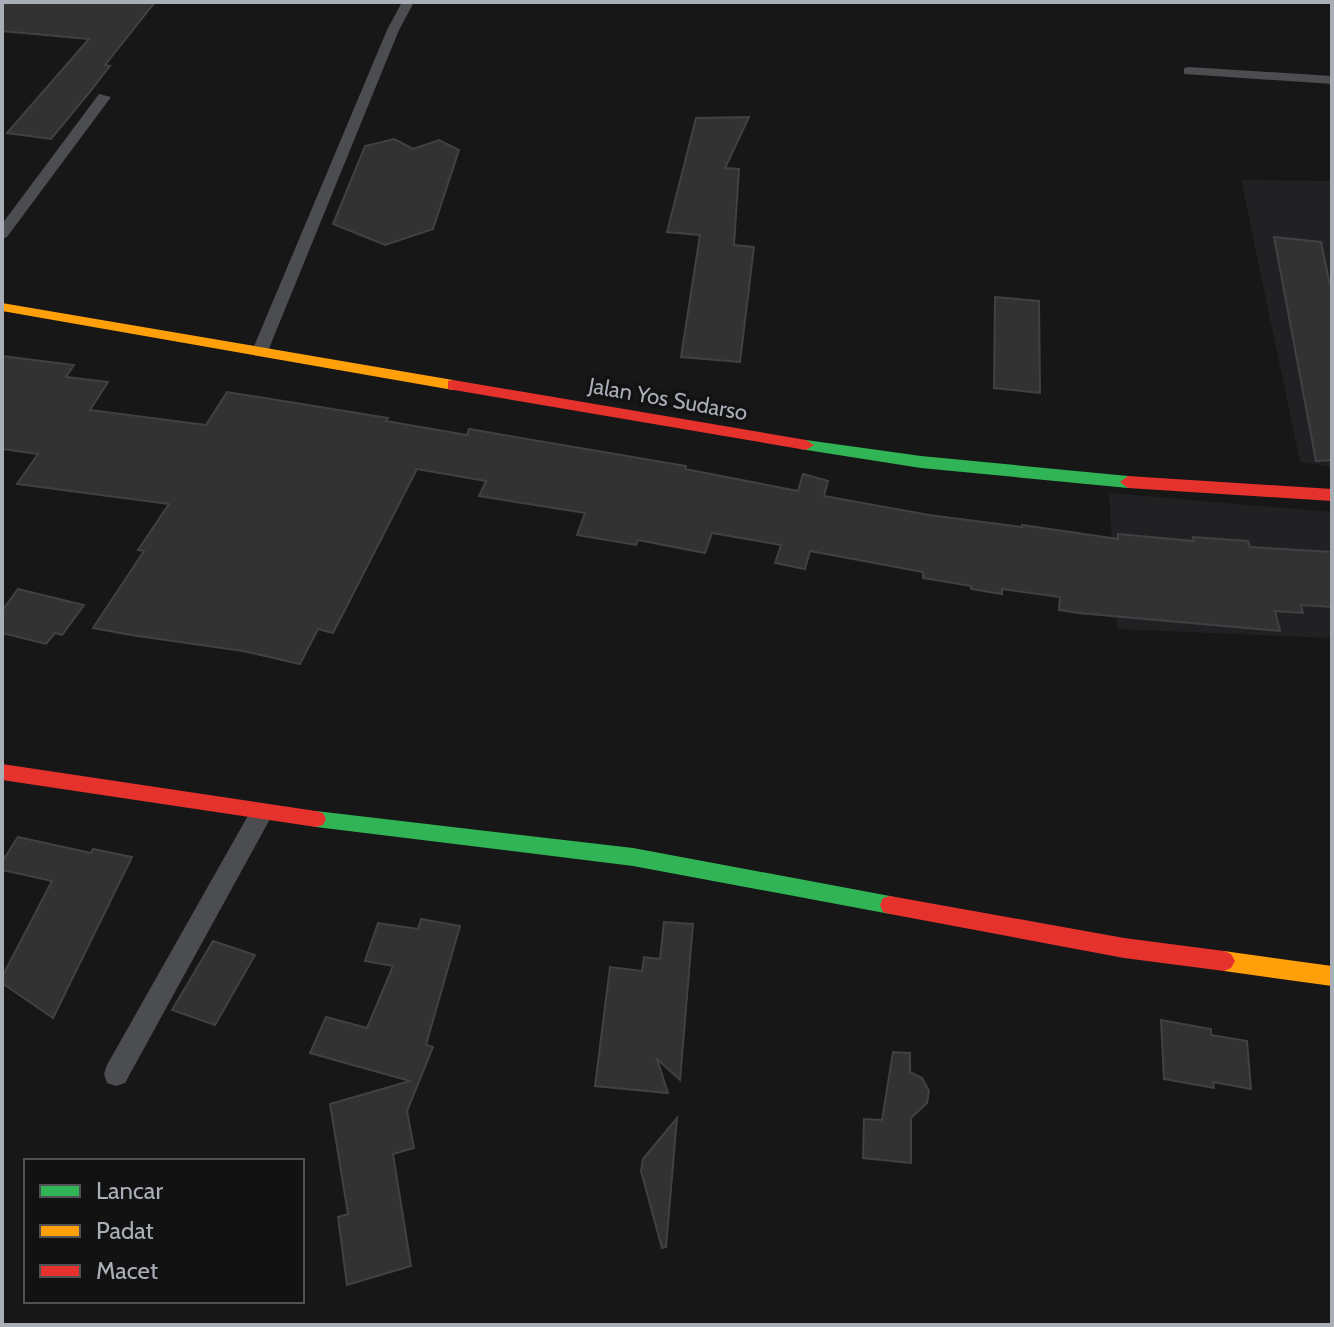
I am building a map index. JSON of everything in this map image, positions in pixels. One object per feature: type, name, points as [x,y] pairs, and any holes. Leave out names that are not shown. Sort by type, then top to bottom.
[{"type":"main road","name":"Jalan Yos Sudarso","points":[[2,307],[762,439],[921,462],[1109,481],[1332,495]]},
{"type":"main road","points":[[2,772],[262,812],[633,857],[1124,948],[1332,976]]},
{"type":"lane","points":[[260,351],[393,30],[408,2]]},
{"type":"lane","points":[[1189,71],[1332,80]]},
{"type":"lane","points":[[2,234],[104,97]]},
{"type":"lane","points":[[116,1074],[262,812]]},
{"type":"shaded area","points":[[1241,180],[1332,181],[1332,467],[1300,462]]},
{"type":"shaded area","points":[[1109,493],[1332,512],[1332,638],[1117,629]]},
{"type":"building","points":[[2,2],[155,2],[105,65],[110,66],[51,139],[7,133],[89,39],[2,31]]},
{"type":"building","points":[[749,117],[725,168],[739,169],[734,245],[754,247],[740,362],[681,357],[700,235],[667,232],[696,118]]},
{"type":"building","points":[[394,139],[413,149],[439,140],[459,150],[433,229],[385,245],[333,224],[365,146]]},
{"type":"building","points":[[1274,237],[1321,242],[1332,295],[1332,460],[1316,461]]},
{"type":"building","points":[[995,297],[1039,301],[1040,393],[994,388]]},
{"type":"building","points":[[2,356],[74,365],[66,377],[108,382],[90,410],[206,425],[227,392],[388,418],[386,421],[467,435],[469,429],[686,466],[685,469],[798,491],[803,474],[828,481],[824,496],[929,515],[1118,539],[1118,534],[1194,541],[1193,537],[1248,541],[1250,547],[1332,552],[1332,607],[1301,605],[1303,613],[1275,611],[1280,631],[1078,613],[1059,610],[1060,597],[1002,589],[1002,594],[971,589],[971,586],[923,578],[923,572],[810,551],[805,569],[775,563],[781,545],[712,533],[705,553],[638,540],[636,545],[577,535],[585,513],[479,496],[486,481],[417,469],[333,633],[318,629],[300,664],[243,651],[93,628],[144,551],[138,550],[169,504],[17,484],[38,454],[2,449]]},
{"type":"building","points":[[18,589],[84,605],[62,635],[55,633],[46,644],[2,633],[2,611]]},
{"type":"building","points":[[18,837],[91,853],[93,849],[132,857],[53,1018],[2,983],[2,977],[52,881],[2,870],[2,862]]},
{"type":"building","points":[[421,919],[460,926],[426,1045],[433,1047],[407,1111],[414,1148],[393,1154],[411,1266],[347,1285],[338,1217],[348,1214],[330,1104],[410,1081],[310,1053],[326,1017],[367,1028],[393,966],[365,961],[378,923],[418,929]]},
{"type":"building","points":[[664,922],[693,924],[680,1080],[657,1059],[668,1093],[595,1086],[610,967],[642,971],[644,957],[660,959]]},
{"type":"building","points":[[213,941],[255,955],[215,1025],[172,1010]]},
{"type":"building","points":[[1161,1020],[1211,1029],[1211,1035],[1247,1041],[1251,1089],[1213,1082],[1214,1088],[1164,1079]]},
{"type":"building","points":[[893,1052],[910,1053],[910,1072],[922,1078],[929,1091],[927,1103],[911,1118],[911,1163],[863,1158],[864,1119],[882,1120]]},
{"type":"building","points":[[677,1118],[666,1247],[662,1248],[641,1171],[643,1159]]},
{"type":"traffic: fast","points":[[806,445],[921,462],[1128,482]]},
{"type":"traffic: fast","points":[[316,819],[633,857],[890,905]]},
{"type":"traffic: slow","points":[[2,307],[453,385]]},
{"type":"traffic: slow","points":[[1224,961],[1332,976]]},
{"type":"traffic: jam","points":[[453,385],[806,445]]},
{"type":"traffic: jam","points":[[1128,482],[1332,495]]},
{"type":"traffic: jam","points":[[2,772],[316,819]]},
{"type":"traffic: jam","points":[[890,905],[1124,948],[1224,961]]}]
